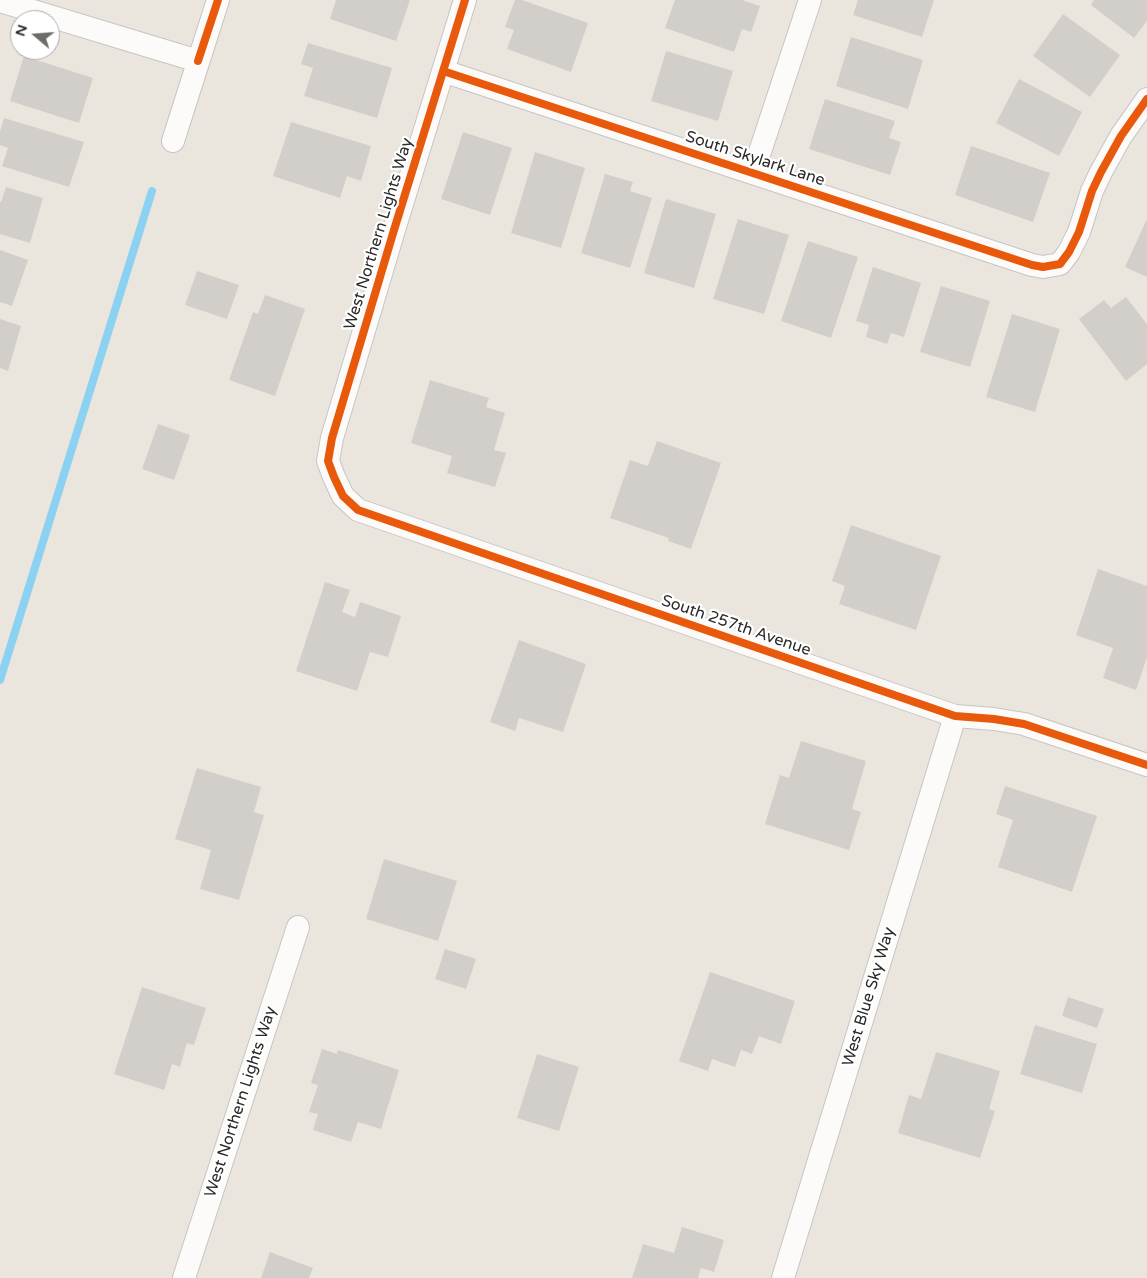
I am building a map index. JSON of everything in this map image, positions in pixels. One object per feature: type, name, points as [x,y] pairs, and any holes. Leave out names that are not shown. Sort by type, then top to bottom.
[{"type":"street","points":[[173,141],[218,0]]},
{"type":"street","name":"West Northern Lights Way","points":[[334,477],[328,461],[332,438],[465,0]]},
{"type":"street","points":[[753,173],[810,0]]},
{"type":"street","points":[[0,1],[198,61]]},
{"type":"street","name":"South Skylark Lane","points":[[444,71],[1032,265],[1043,267],[1060,264],[1069,252],[1079,232],[1092,191],[1101,172],[1121,136],[1147,99]]},
{"type":"street","name":"South 257th Avenue","points":[[334,477],[343,496],[358,510],[955,716],[994,719],[1024,724],[1147,764]]},
{"type":"street","name":"West Blue Sky Way","points":[[783,1278],[955,716]]},
{"type":"street","name":"West Northern Lights Way","points":[[184,1278],[298,927]]},
{"type":"building","points":[[336,0],[410,0],[396,41],[330,19]]},
{"type":"building","points":[[515,0],[522,0],[588,23],[571,72],[507,49],[514,30],[505,27]]},
{"type":"building","points":[[675,0],[742,0],[760,6],[751,32],[742,29],[734,52],[665,28]]},
{"type":"building","points":[[858,0],[934,0],[922,37],[853,15]]},
{"type":"building","points":[[1094,0],[1147,0],[1147,21],[1134,38],[1091,5]]},
{"type":"building","points":[[1063,14],[1120,55],[1090,97],[1033,56]]},
{"type":"building","points":[[851,37],[923,60],[908,109],[836,86]]},
{"type":"building","points":[[308,43],[392,68],[377,118],[304,96],[313,68],[301,64]]},
{"type":"building","points":[[666,51],[733,71],[718,121],[651,101]]},
{"type":"building","points":[[23,60],[37,60],[93,78],[79,123],[10,101]]},
{"type":"building","points":[[1019,79],[1082,112],[1059,156],[996,123]]},
{"type":"building","points":[[825,99],[895,121],[889,138],[901,142],[890,175],[809,149]]},
{"type":"building","points":[[4,118],[84,142],[69,187],[2,166],[8,148],[0,145],[0,132]]},
{"type":"building","points":[[291,122],[371,146],[361,181],[347,176],[340,198],[273,176]]},
{"type":"building","points":[[463,132],[512,148],[490,215],[441,199]]},
{"type":"building","points":[[971,146],[1050,173],[1033,222],[955,195]]},
{"type":"building","points":[[535,152],[585,168],[561,248],[511,233]]},
{"type":"building","points":[[605,174],[633,182],[630,191],[652,198],[630,268],[581,253]]},
{"type":"building","points":[[6,187],[43,198],[30,243],[0,234],[0,202]]},
{"type":"building","points":[[666,199],[716,214],[694,288],[644,273]]},
{"type":"building","points":[[738,219],[789,235],[764,314],[713,299]]},
{"type":"building","points":[[1147,222],[1147,277],[1125,267]]},
{"type":"building","points":[[808,241],[858,257],[831,338],[781,321]]},
{"type":"building","points":[[0,250],[28,260],[12,306],[0,302]]},
{"type":"building","points":[[873,267],[921,283],[904,337],[891,333],[887,344],[866,337],[869,325],[856,321]]},
{"type":"building","points":[[197,271],[239,285],[227,319],[185,305]]},
{"type":"building","points":[[941,286],[990,301],[970,367],[920,352]]},
{"type":"building","points":[[265,295],[305,309],[275,396],[229,380],[253,312],[258,314]]},
{"type":"building","points":[[1126,297],[1147,324],[1147,364],[1126,381],[1079,319],[1104,300],[1111,308]]},
{"type":"building","points":[[1012,314],[1060,329],[1035,412],[986,397]]},
{"type":"building","points":[[0,319],[21,326],[8,371],[0,368]]},
{"type":"building","points":[[430,380],[489,398],[486,407],[505,413],[494,450],[506,453],[495,487],[447,473],[452,456],[411,443]]},
{"type":"building","points":[[158,424],[190,435],[174,480],[142,469]]},
{"type":"building","points":[[657,441],[721,463],[691,549],[668,541],[669,538],[610,518],[630,460],[648,466]]},
{"type":"building","points":[[851,525],[941,556],[916,630],[839,604],[845,586],[832,581]]},
{"type":"building","points":[[1098,569],[1147,586],[1147,657],[1136,690],[1103,678],[1113,648],[1076,635]]},
{"type":"building","points":[[325,582],[350,590],[342,612],[355,617],[360,602],[401,616],[388,657],[370,652],[357,691],[296,671]]},
{"type":"building","points":[[519,640],[586,664],[563,732],[519,718],[515,731],[490,722]]},
{"type":"building","points":[[801,741],[866,761],[852,809],[861,812],[849,850],[765,824],[780,775],[789,778]]},
{"type":"building","points":[[197,768],[261,787],[254,812],[264,815],[239,900],[200,889],[211,850],[175,839]]},
{"type":"building","points":[[1005,786],[1097,816],[1072,892],[998,867],[1013,820],[996,814]]},
{"type":"building","points":[[384,859],[457,881],[438,941],[366,919]]},
{"type":"building","points":[[445,949],[476,959],[466,989],[435,979]]},
{"type":"building","points":[[710,972],[795,1001],[781,1044],[759,1036],[752,1054],[741,1050],[735,1067],[712,1059],[708,1071],[679,1061]]},
{"type":"building","points":[[142,987],[206,1008],[194,1045],[187,1043],[180,1067],[172,1064],[164,1090],[114,1074]]},
{"type":"building","points":[[1068,997],[1104,1009],[1097,1028],[1062,1016]]},
{"type":"building","points":[[1035,1025],[1097,1044],[1082,1093],[1020,1074]]},
{"type":"building","points":[[322,1049],[337,1054],[338,1050],[399,1070],[381,1129],[358,1122],[351,1142],[313,1130],[318,1114],[309,1112],[318,1085],[311,1083]]},
{"type":"building","points":[[936,1052],[1000,1071],[989,1109],[995,1111],[980,1158],[898,1133],[909,1095],[921,1099]]},
{"type":"building","points":[[537,1054],[579,1067],[559,1131],[517,1118]]},
{"type":"building","points":[[682,1227],[724,1240],[714,1272],[701,1268],[698,1278],[632,1278],[643,1244],[674,1253]]},
{"type":"building","points":[[270,1252],[313,1268],[309,1278],[261,1278]]},
{"type":"waterway","points":[[0,680],[152,191]]},
{"type":"cycle path","points":[[198,61],[218,0]]},
{"type":"cycle path","points":[[465,0],[332,438],[328,461],[343,496],[358,510],[955,716],[994,719],[1024,724],[1147,765]]},
{"type":"cycle path","points":[[443,71],[1032,265],[1043,267],[1060,264],[1069,252],[1079,232],[1092,191],[1101,172],[1121,136],[1147,99]]}]
